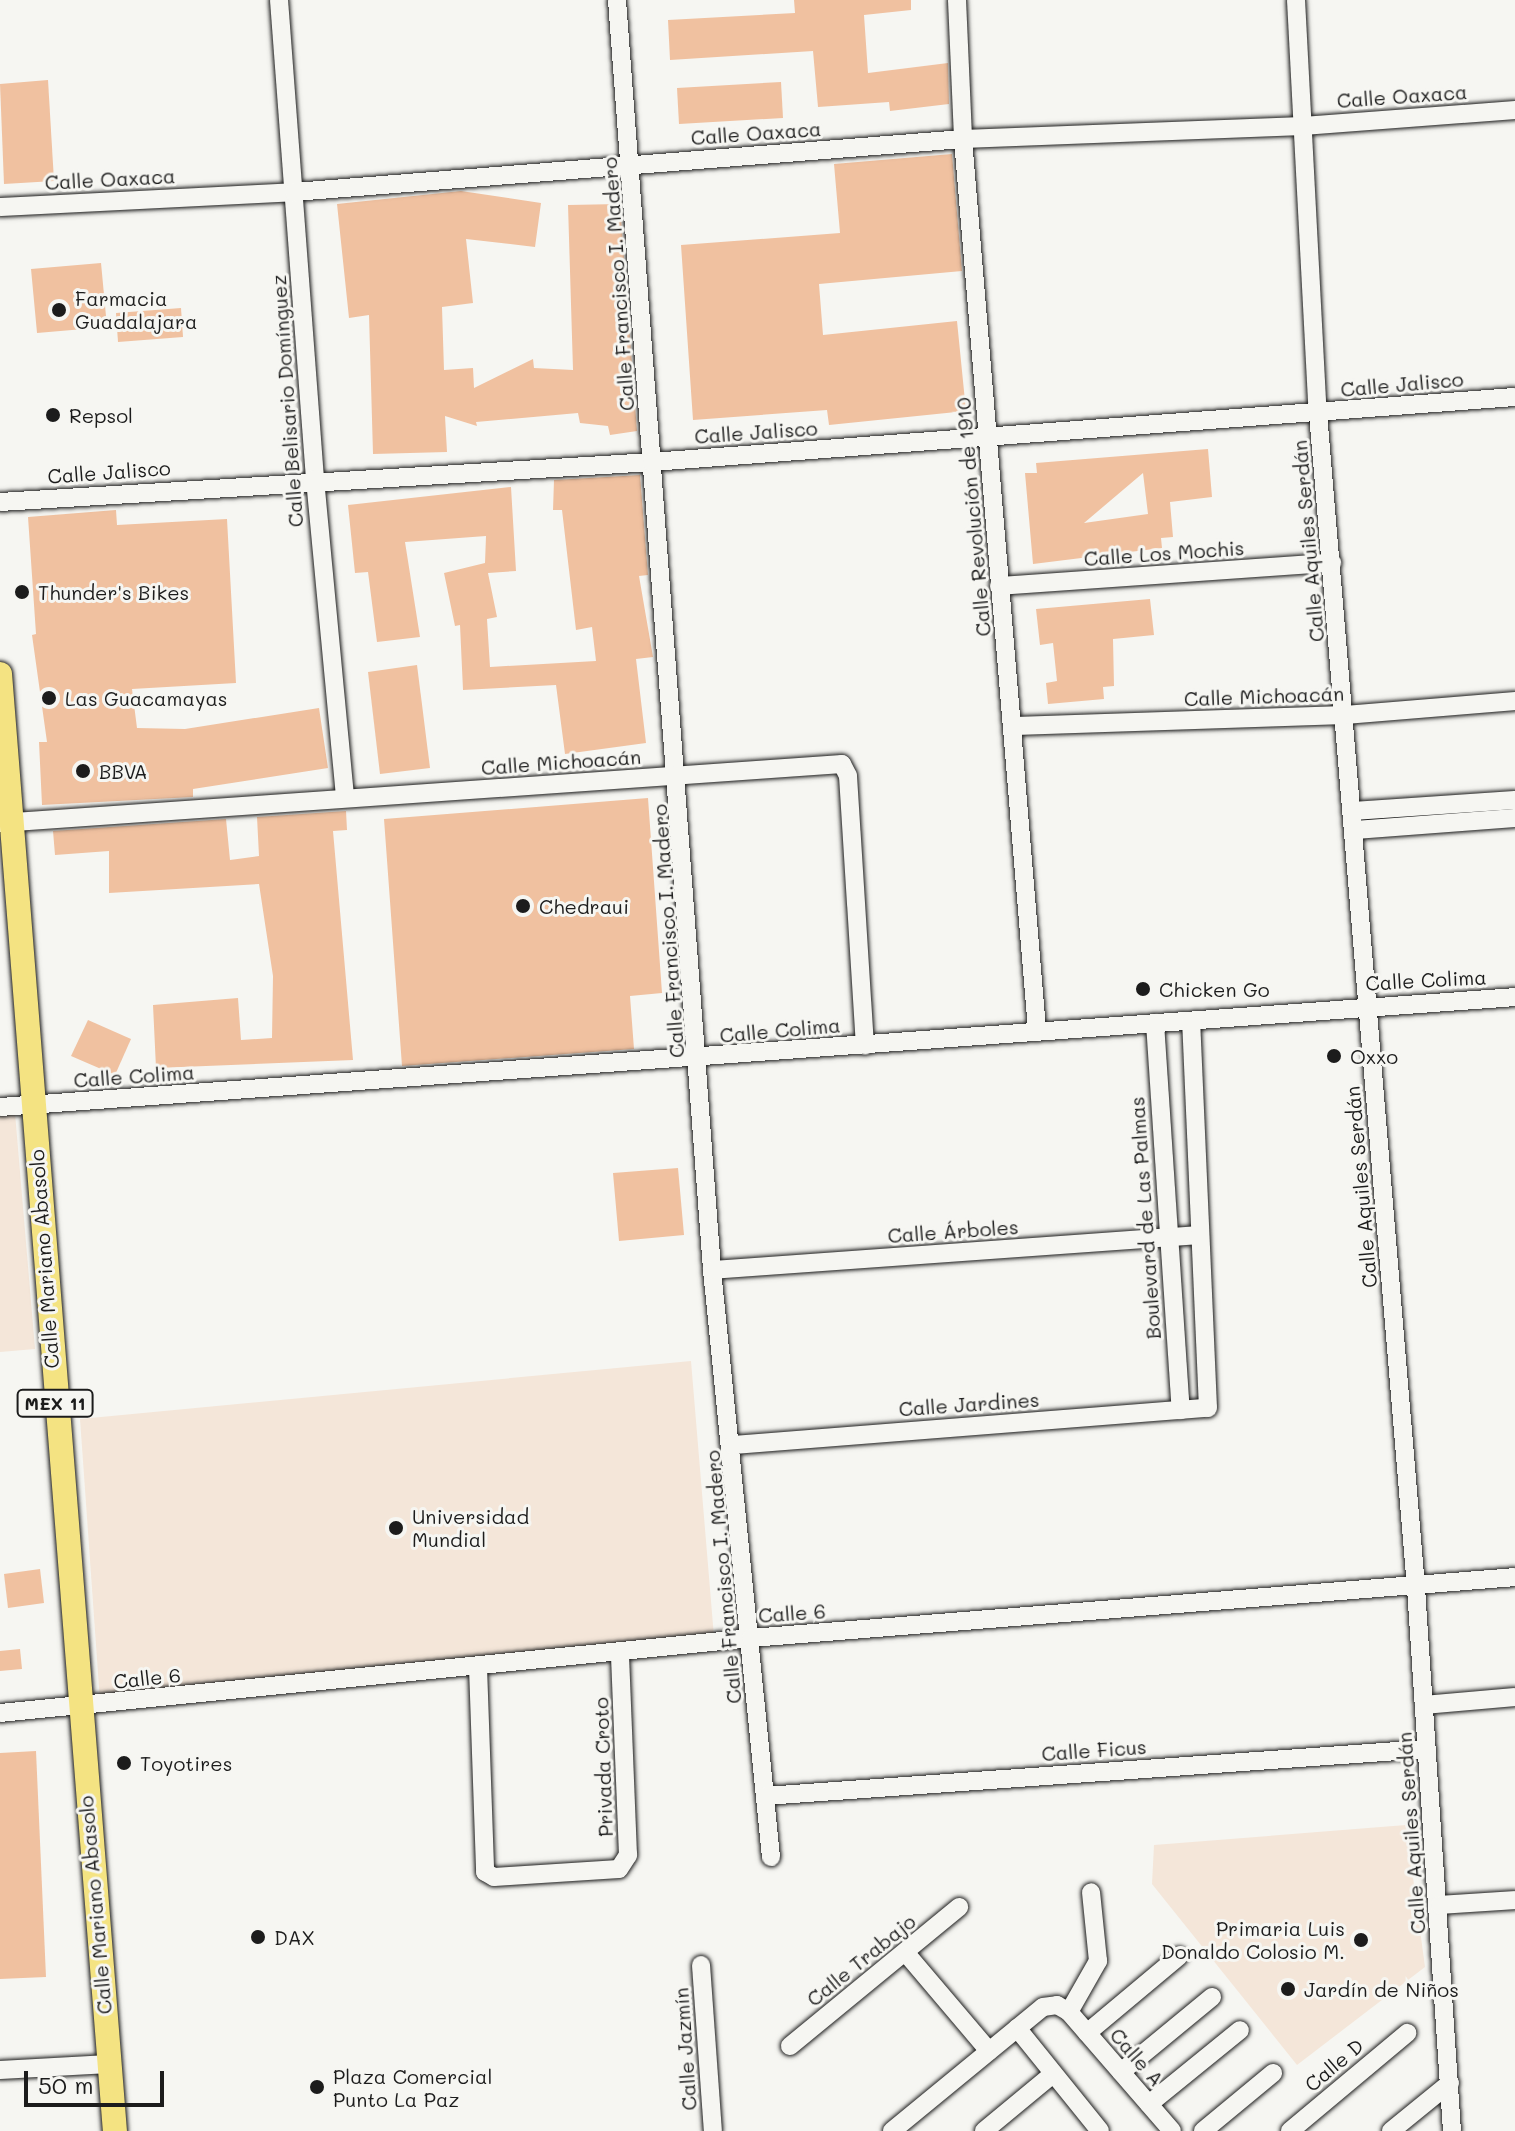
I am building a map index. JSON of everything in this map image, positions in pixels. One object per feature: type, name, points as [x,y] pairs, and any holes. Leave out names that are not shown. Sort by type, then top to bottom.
[{"type":"main road","name":"Calle Mariano Abasolo","points":[[0,674],[6,823],[33,1105],[78,1707],[115,2131]]},
{"type":"street","name":"Calle Belisario Domínguez","points":[[279,0],[315,479],[345,798]]},
{"type":"street","name":"Calle Francisco I. Madero","points":[[617,0],[633,164],[652,462],[679,776],[712,1270],[733,1445],[771,1857]]},
{"type":"street","name":"Calle Revolución de 1910","points":[[957,0],[963,139],[999,586],[1015,726],[1037,1029]]},
{"type":"street","name":"Calle Aquiles Serdán","points":[[1296,0],[1318,413],[1416,1588],[1440,1905],[1452,2131]]},
{"type":"street","name":"Calle Oaxaca","points":[[0,207],[294,192],[963,139],[1303,126],[1515,110]]},
{"type":"street","name":"Calle Jalisco","points":[[0,502],[315,479],[652,462],[1515,397]]},
{"type":"street","name":"Calle Los Mochis","points":[[999,586],[1332,563]]},
{"type":"street","name":"Calle Michoacán","points":[[1015,726],[1345,715],[1515,701]]},
{"type":"street","name":"Calle Michoacán","points":[[6,823],[842,764],[848,776],[865,1045]]},
{"type":"street","points":[[1355,830],[1488,811],[1515,800]]},
{"type":"street","points":[[1353,811],[1488,811],[1515,818]]},
{"type":"street","name":"Calle Colima","points":[[0,1107],[699,1060],[1037,1029],[1515,997]]},
{"type":"street","points":[[1191,1021],[1198,1235]]},
{"type":"street","name":"Boulevard de Las Palmas","points":[[1155,1023],[1181,1410]]},
{"type":"street","name":"Calle Árboles","points":[[712,1270],[1198,1235]]},
{"type":"street","name":"Calle Jardines","points":[[733,1445],[1208,1408],[1198,1235]]},
{"type":"street","name":"Calle 6","points":[[0,1713],[620,1654],[751,1638],[1416,1588],[1515,1577]]},
{"type":"street","name":"Privada Croto","points":[[478,1667],[485,1872],[494,1877],[619,1869],[628,1855],[620,1654]]},
{"type":"street","points":[[1424,1705],[1515,1697]]},
{"type":"street","name":"Calle Ficus","points":[[765,1796],[1426,1749]]},
{"type":"street","points":[[892,2131],[1043,2007],[1057,2005],[1069,2012],[1098,1961],[1091,1892]]},
{"type":"street","points":[[1440,1905],[1515,1900]]},
{"type":"street","name":"Calle Trabajo","points":[[790,2046],[959,1907]]},
{"type":"street","points":[[905,1952],[989,2051]]},
{"type":"street","points":[[1087,2033],[1179,1956]]},
{"type":"street","name":"Calle Jazmín","points":[[701,1965],[713,2131]]},
{"type":"street","points":[[1121,2072],[1212,1997]]},
{"type":"street","name":"Calle A","points":[[1069,2012],[1168,2130]]},
{"type":"street","points":[[1017,2028],[1100,2131]]},
{"type":"street","points":[[1149,2104],[1240,2030]]},
{"type":"street","name":"Calle D","points":[[1290,2131],[1407,2033]]},
{"type":"street","points":[[0,2070],[109,2064]]},
{"type":"street","points":[[1203,2131],[1273,2073]]},
{"type":"street","points":[[984,2131],[1053,2074]]},
{"type":"street","points":[[1391,2131],[1450,2083]]},
{"type":"shaded area","points":[[15,1113],[35,1349],[0,1352],[0,1114]]},
{"type":"shaded area","name":"Universidad Mundial","points":[[691,1361],[714,1637],[100,1701],[80,1419]]},
{"type":"shaded area","name":"Primaria Luis Donaldo Colosio M.","points":[[1406,1825],[1425,1967],[1297,2065],[1152,1884],[1154,1845]]},
{"type":"building","points":[[794,0],[911,0],[911,10],[864,15],[868,73],[948,63],[949,104],[890,111],[889,102],[818,107],[813,51],[670,60],[668,20],[795,13]]},
{"type":"building","points":[[48,80],[54,181],[4,184],[0,84]]},
{"type":"building","points":[[781,82],[783,118],[679,124],[677,88]]},
{"type":"building","points":[[952,154],[962,271],[819,284],[823,335],[957,321],[966,411],[829,425],[827,410],[693,420],[681,245],[840,233],[834,164]]},
{"type":"building","points":[[461,191],[541,203],[535,247],[466,239],[473,303],[442,307],[444,370],[473,368],[474,388],[533,359],[534,368],[573,370],[568,205],[620,204],[637,431],[610,435],[608,426],[580,423],[578,413],[476,422],[477,426],[445,416],[447,452],[373,454],[369,315],[349,318],[337,204]]},
{"type":"building","points":[[101,263],[107,327],[37,333],[31,269]]},
{"type":"building","points":[[181,308],[183,337],[118,342],[116,313]]},
{"type":"building","points":[[1208,449],[1212,497],[1170,502],[1173,537],[1161,538],[1162,548],[1033,564],[1025,473],[1037,473],[1036,463]],"holes":[[[1143,473],[1148,514],[1084,523]]]},
{"type":"building","points":[[640,475],[648,575],[639,576],[653,657],[636,659],[646,743],[565,754],[556,685],[463,690],[460,625],[455,626],[444,573],[485,563],[486,536],[405,542],[420,637],[377,642],[368,572],[355,573],[348,505],[511,487],[516,571],[488,573],[497,617],[487,619],[490,667],[596,661],[592,627],[576,630],[562,510],[553,510],[554,480]]},
{"type":"building","points":[[116,510],[117,525],[227,519],[236,683],[132,689],[137,728],[185,729],[319,708],[328,768],[193,789],[193,797],[42,805],[39,742],[47,742],[32,635],[36,634],[28,517]]},
{"type":"building","points":[[1150,599],[1154,635],[1113,639],[1114,686],[1103,687],[1104,699],[1048,704],[1046,683],[1057,681],[1053,643],[1040,645],[1036,609]]},
{"type":"building","points":[[417,665],[430,768],[380,774],[368,672]]},
{"type":"building","name":"Chedraui","points":[[648,798],[662,993],[630,996],[634,1049],[402,1066],[384,819]]},
{"type":"building","points":[[346,811],[347,830],[333,831],[353,1060],[156,1068],[153,1005],[238,998],[241,1040],[272,1038],[273,976],[259,884],[109,893],[109,851],[55,855],[53,831],[226,819],[230,860],[259,856],[257,817]]},
{"type":"building","points":[[88,1020],[131,1039],[115,1075],[71,1056]]},
{"type":"building","points":[[678,1168],[684,1235],[619,1241],[613,1173]]},
{"type":"building","points":[[40,1569],[44,1603],[8,1608],[4,1574]]},
{"type":"building","points":[[20,1649],[22,1669],[0,1671],[0,1651]]},
{"type":"building","points":[[36,1751],[46,1977],[0,1979],[0,1753]]},
{"type":"place","name":"Farmacia Guadalajara","points":[[59,310]]},
{"type":"place","name":"Repsol","points":[[53,415]]},
{"type":"place","name":"Thunder's Bikes","points":[[22,592]]},
{"type":"place","name":"Las Guacamayas","points":[[49,698]]},
{"type":"place","name":"BBVA","points":[[83,771]]},
{"type":"place","name":"Chedraui","points":[[523,906]]},
{"type":"place","name":"Chicken Go","points":[[1143,989]]},
{"type":"place","name":"Oxxo","points":[[1334,1056]]},
{"type":"place","name":"Universidad Mundial","points":[[396,1528]]},
{"type":"place","name":"Toyotires","points":[[124,1763]]},
{"type":"place","name":"DAX","points":[[258,1937]]},
{"type":"place","name":"Primaria Luis Donaldo Colosio M.","points":[[1361,1940]]},
{"type":"place","name":"Jardín de Niños","points":[[1288,1989]]},
{"type":"place","name":"Plaza Comercial Punto La Paz","points":[[317,2087]]}]
